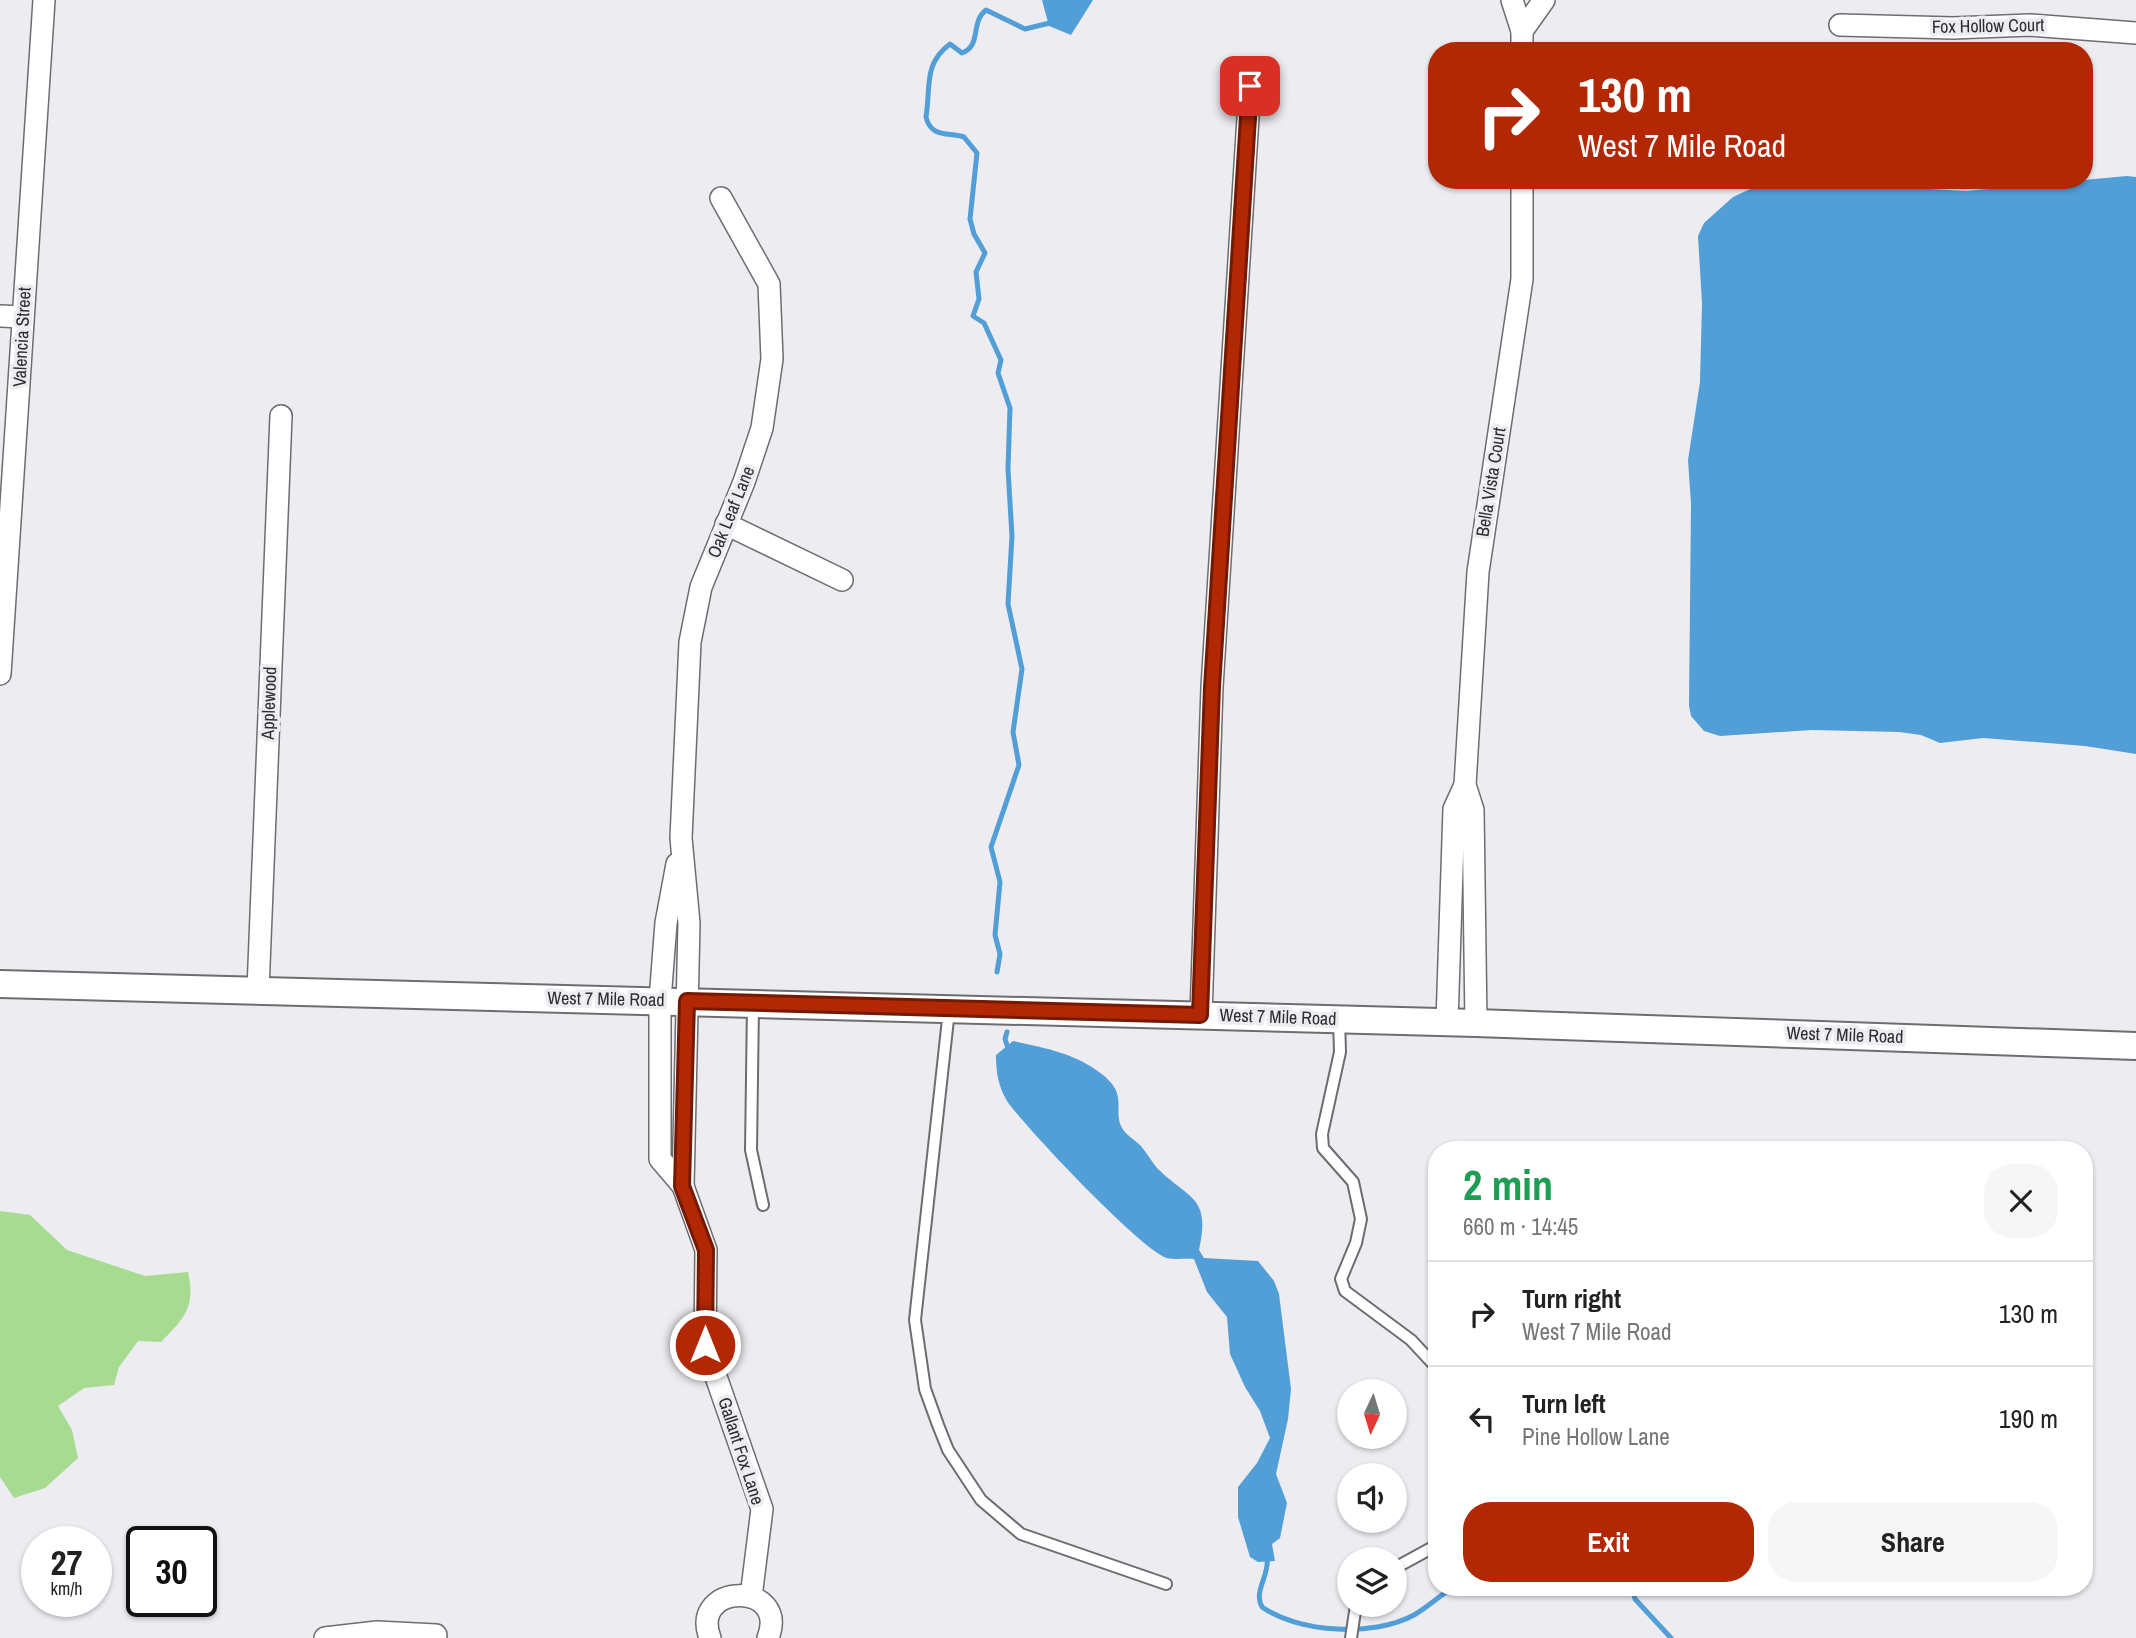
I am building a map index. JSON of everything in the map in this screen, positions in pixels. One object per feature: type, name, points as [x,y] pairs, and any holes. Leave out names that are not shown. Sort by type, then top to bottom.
[{"type":"street","name":"Valencia Street","points":[[0,674],[44,0]]},
{"type":"street","points":[[1512,0],[1522,41]]},
{"type":"street","points":[[1522,41],[1544,0]]},
{"type":"street","name":"Fox Hollow Court","points":[[1840,25],[1953,28],[2030,25],[2136,33]]},
{"type":"street","points":[[1200,1015],[1212,687],[1250,86]]},
{"type":"street","name":"Bella Vista Court","points":[[1447,1022],[1454,809],[1465,785],[1478,572],[1522,279],[1522,189]]},
{"type":"street","name":"Oak Leaf Lane","points":[[660,1000],[666,923],[681,838],[690,642],[701,587],[762,428],[770,384],[772,321],[769,285],[721,198]]},
{"type":"street","points":[[0,316],[23,317]]},
{"type":"street","name":"Applewood","points":[[258,990],[281,416]]},
{"type":"street","points":[[726,524],[842,580]]},
{"type":"street","name":"Bella Vista Court","points":[[1465,785],[1473,810],[1476,1023]]},
{"type":"street","name":"Oak Leaf Lane","points":[[681,838],[690,923],[687,1001]]},
{"type":"street","points":[[1451,901],[1474,901]]},
{"type":"street","name":"West 7 Mile Road","points":[[0,984],[1447,1022],[2136,1046]]},
{"type":"street","name":"Gallant Fox Lane","points":[[660,1000],[660,1159],[682,1186],[706,1250],[705,1345],[762,1509],[751,1597]]},
{"type":"street","name":"Gallant Fox Lane","points":[[682,1186],[687,1001]]},
{"type":"street","points":[[710,1638],[708,1623],[715,1605],[732,1595],[751,1597],[767,1611],[771,1622],[768,1638]]},
{"type":"street","points":[[325,1638],[377,1632],[436,1635]]},
{"type":"lane","points":[[753,1002],[751,1150],[763,1205]]},
{"type":"lane","points":[[950,1008],[915,1320],[925,1389],[937,1426],[954,1460],[981,1500],[1021,1534],[1166,1584]]},
{"type":"lane","points":[[1339,1019],[1340,1052],[1322,1134],[1323,1148],[1353,1182],[1361,1219],[1356,1243],[1341,1279],[1345,1291],[1410,1340],[1428,1359]]},
{"type":"lane","points":[[1407,1561],[1428,1550]]},
{"type":"lane","points":[[1351,1637],[1352,1617]]},
{"type":"green space","points":[[0,1211],[30,1215],[67,1250],[145,1276],[188,1272],[190,1284],[186,1312],[161,1342],[138,1341],[119,1367],[114,1385],[84,1388],[58,1406],[72,1430],[78,1458],[45,1488],[14,1498],[0,1477]]},
{"type":"water","points":[[1042,0],[1093,0],[1071,35],[1049,26]]},
{"type":"water","points":[[2136,177],[2136,754],[2085,746],[1983,738],[1940,743],[1921,735],[1899,732],[1812,730],[1720,736],[1704,731],[1691,716],[1689,706],[1691,504],[1688,460],[1700,382],[1702,303],[1698,236],[1704,223],[1733,197],[1750,189],[2093,189],[2093,179]]},
{"type":"water","points":[[1013,1041],[1071,1056],[1103,1075],[1116,1090],[1119,1121],[1124,1131],[1141,1146],[1157,1168],[1188,1194],[1199,1208],[1202,1232],[1199,1250],[1204,1258],[1258,1261],[1274,1281],[1279,1294],[1291,1389],[1288,1419],[1276,1474],[1287,1503],[1280,1538],[1272,1544],[1275,1561],[1258,1562],[1250,1557],[1238,1517],[1238,1487],[1257,1463],[1270,1438],[1260,1411],[1230,1354],[1227,1317],[1207,1292],[1194,1259],[1167,1258],[1154,1251],[1110,1212],[1059,1160],[1007,1101],[998,1078],[996,1055]]},
{"type":"waterway","points":[[997,972],[1000,954],[995,935],[1000,882],[991,847],[1019,765],[1013,732],[1022,669],[1008,604],[1012,536],[1008,469],[1010,408],[998,373],[1001,360],[984,323],[973,316],[979,299],[976,272],[985,253],[974,234],[970,219],[977,153],[964,137],[936,131],[928,124],[926,117],[930,77],[936,60],[950,44],[962,53],[968,50],[972,45],[978,21],[986,10],[1025,29],[1054,22]]},
{"type":"waterway","points":[[1007,1032],[1005,1039],[1009,1051]]},
{"type":"waterway","points":[[1267,1558],[1259,1595],[1262,1607],[1278,1616],[1316,1627],[1379,1627],[1414,1615],[1441,1596]]},
{"type":"waterway","points":[[1634,1596],[1671,1638]]},
{"type":"route","points":[[705,1345],[706,1250],[682,1186],[687,1001],[1200,1015],[1212,687],[1250,86]]}]
